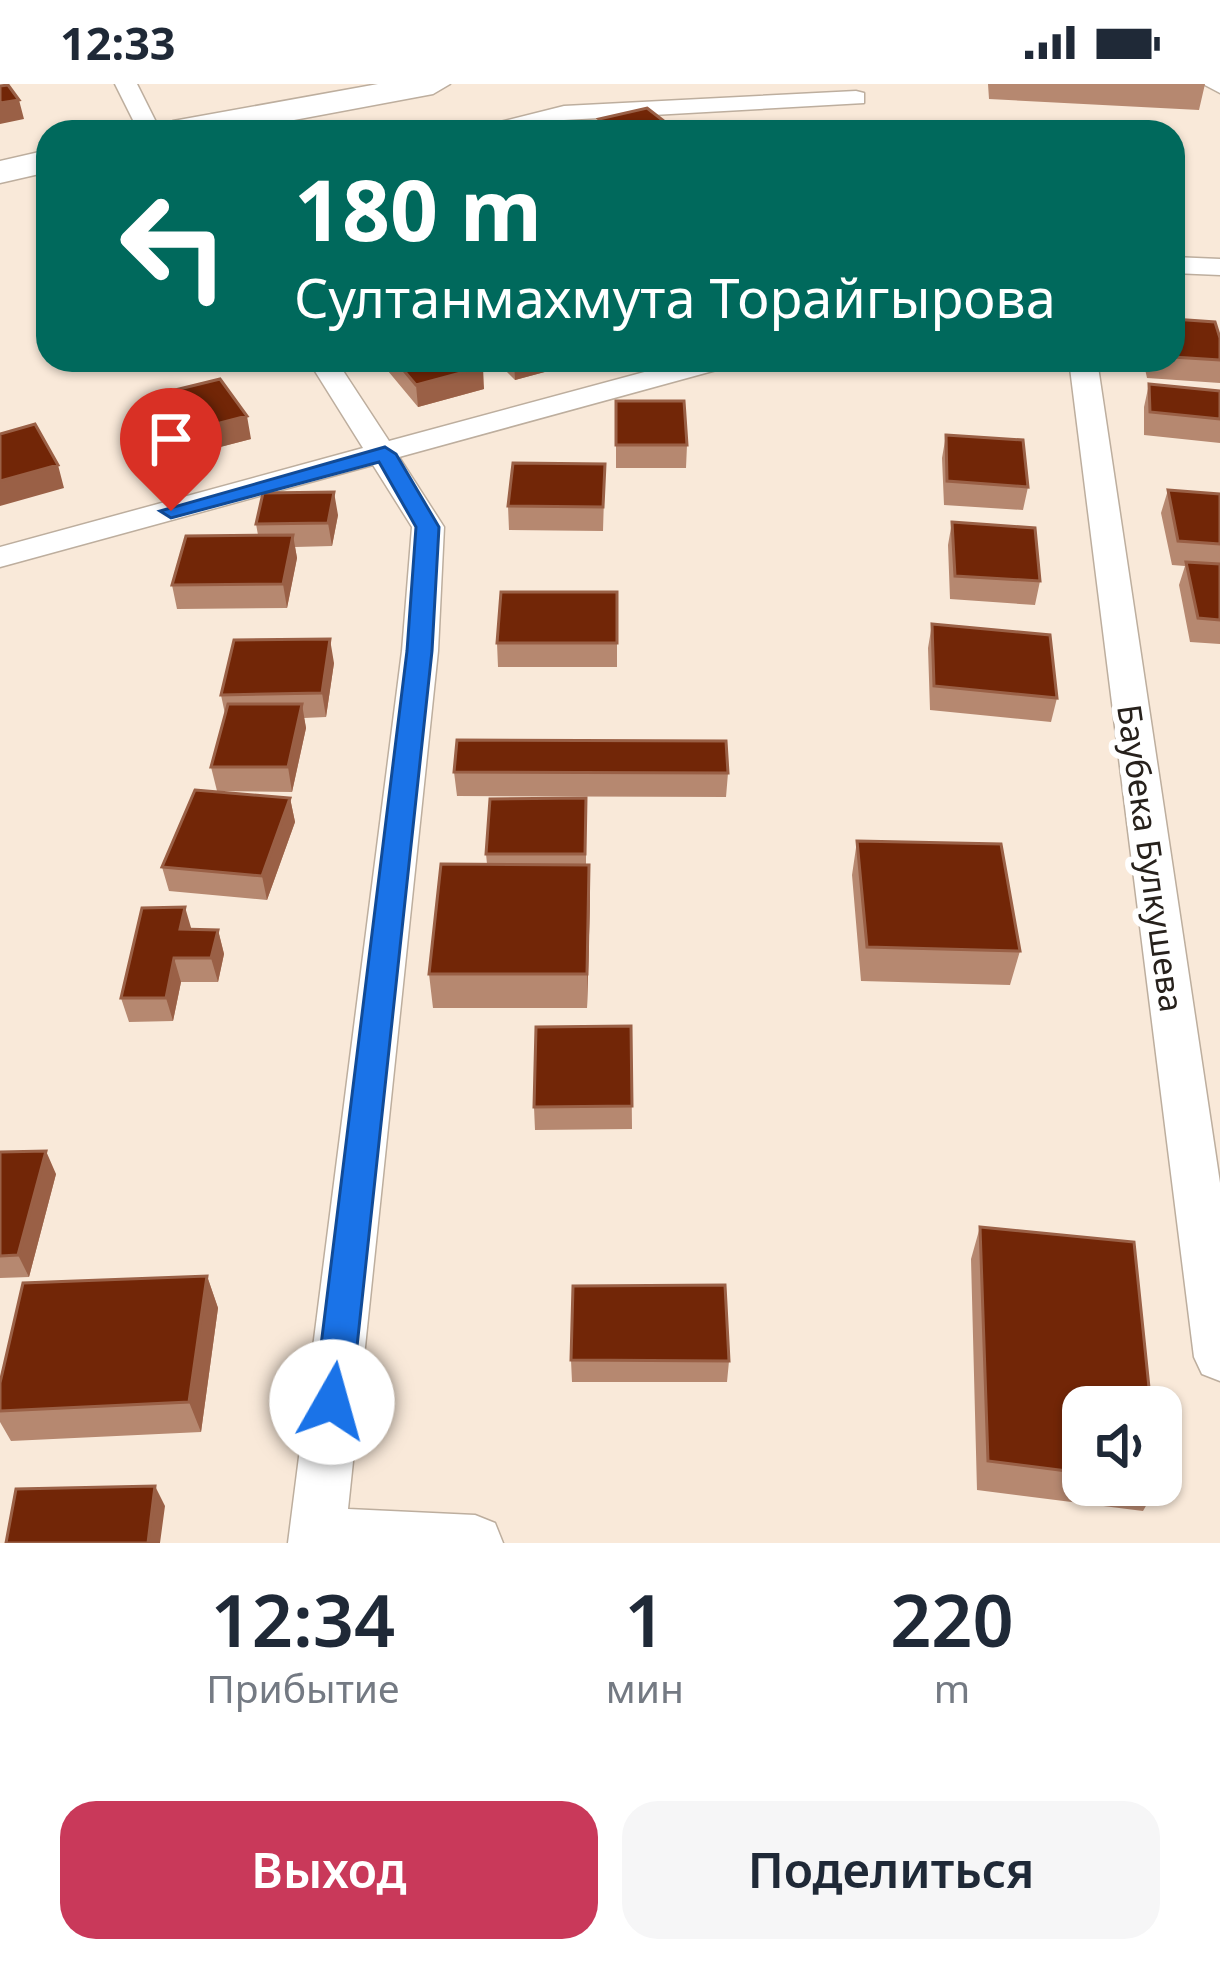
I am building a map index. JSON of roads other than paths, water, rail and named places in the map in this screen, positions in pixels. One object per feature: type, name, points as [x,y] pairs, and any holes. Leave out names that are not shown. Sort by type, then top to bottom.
[{"type":"main road","points":[[238,120],[433,84]]},
{"type":"main road","points":[[0,172],[36,163]]},
{"type":"street","points":[[126,84],[144,120]]},
{"type":"street","points":[[527,120],[564,112],[856,98]]},
{"type":"street","points":[[1185,266],[1220,267]]},
{"type":"street","points":[[330,372],[428,527],[316,1539],[475,1543]]},
{"type":"street","points":[[0,557],[678,372]]},
{"type":"street","name":"Баубека Булкушева","points":[[1085,372],[1220,1357]]}]
